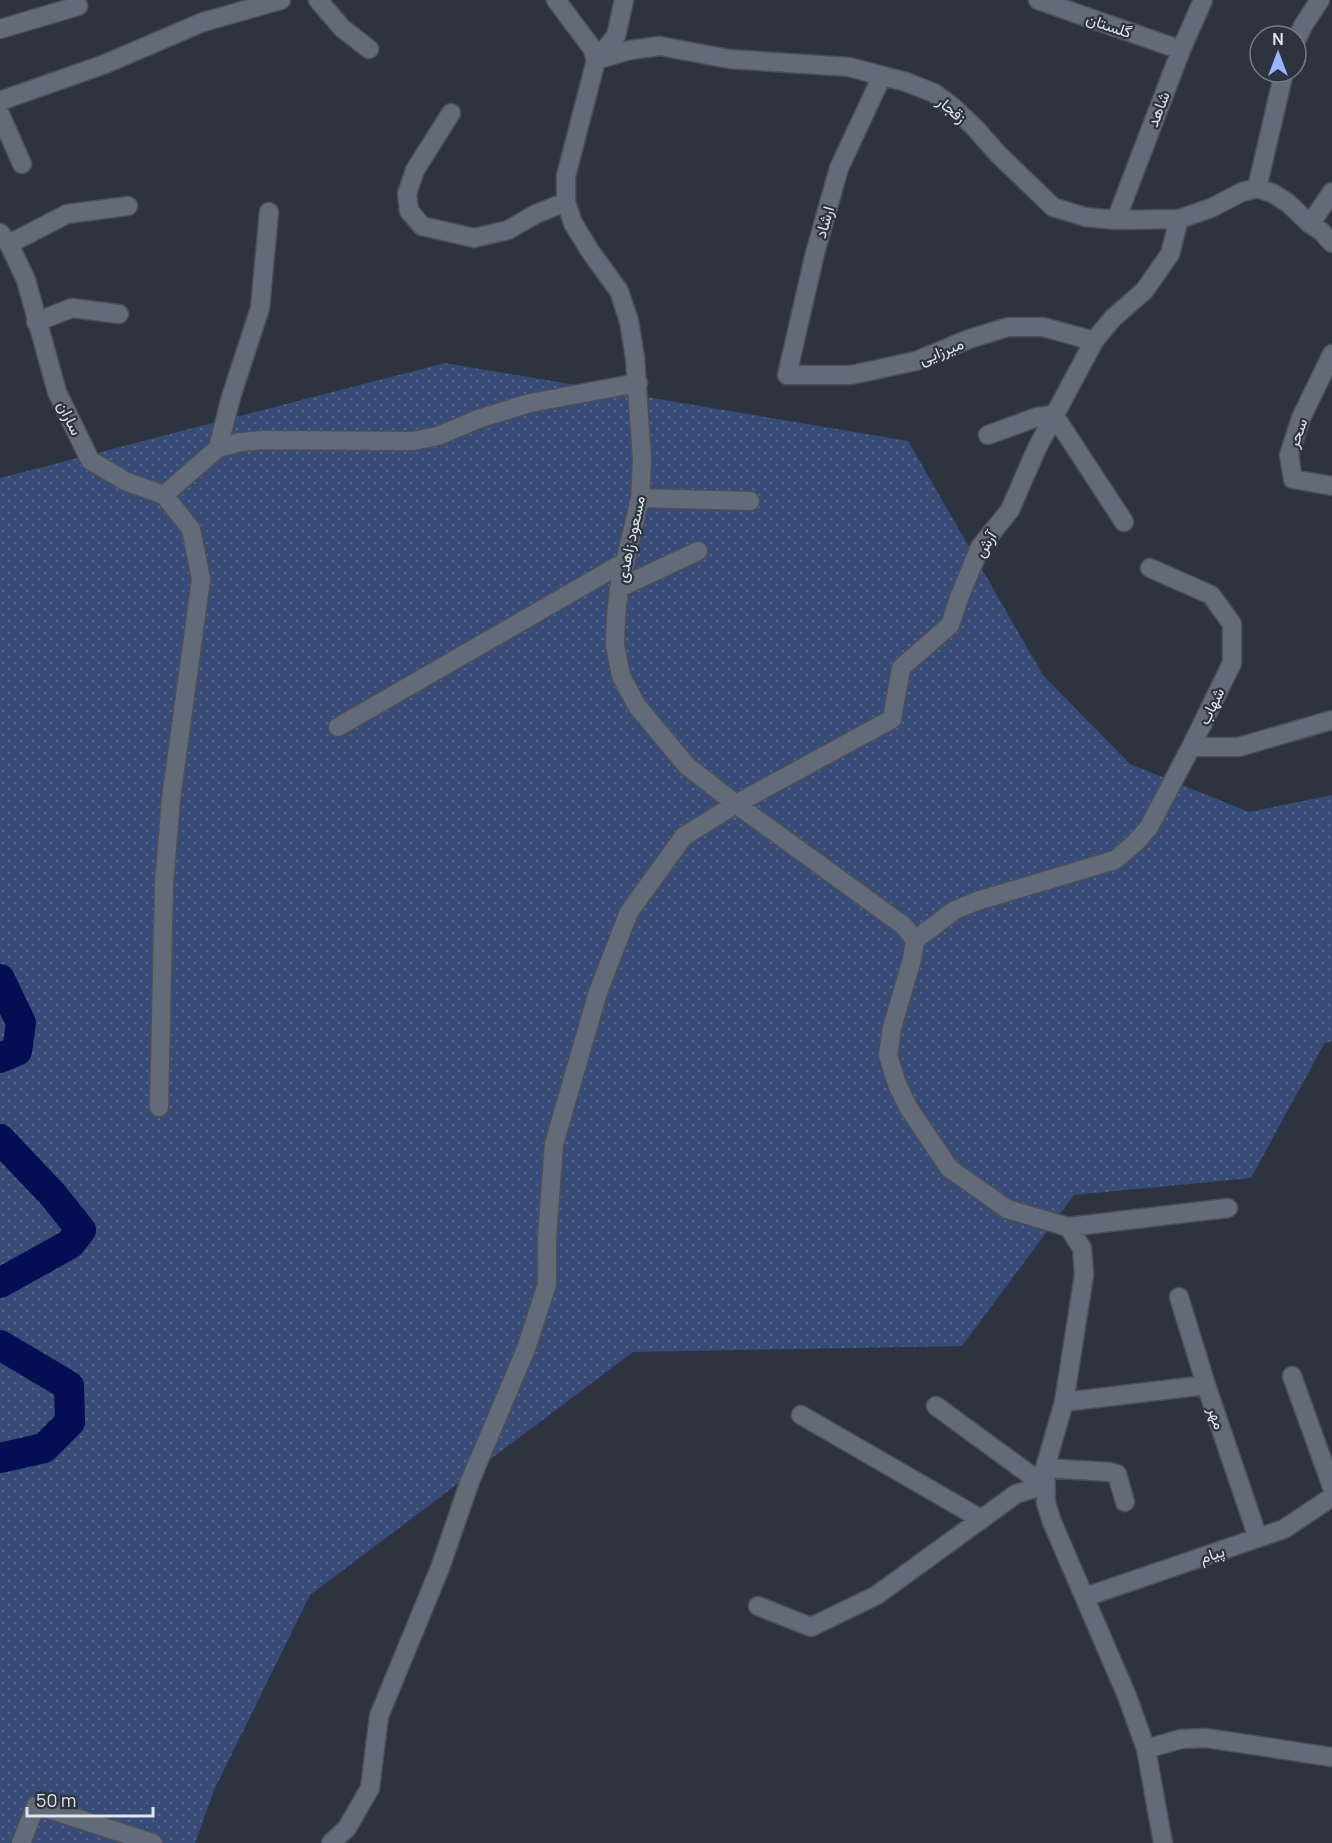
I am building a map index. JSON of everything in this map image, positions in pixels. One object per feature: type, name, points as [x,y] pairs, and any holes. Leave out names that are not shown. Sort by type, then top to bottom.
[{"type":"street","points":[[0,101],[105,64],[203,22],[281,0]]},
{"type":"street","points":[[318,0],[342,28],[369,49]]},
{"type":"street","points":[[556,0],[592,48],[596,60]]},
{"type":"street","points":[[596,60],[616,36],[624,0]]},
{"type":"street","name":"گلستان","points":[[1038,0],[1181,50]]},
{"type":"street","name":"شاهد","points":[[1116,220],[1181,50],[1203,0]]},
{"type":"street","points":[[1304,24],[1320,0]]},
{"type":"street","points":[[0,29],[78,6]]},
{"type":"street","name":"زقجار","points":[[596,60],[630,50],[660,46],[729,59],[849,67],[906,82],[934,93],[953,107],[1053,207],[1085,218],[1179,219],[1211,208],[1242,192],[1265,191]]},
{"type":"street","name":"مسعود زاهدی","points":[[596,60],[566,176],[566,202],[573,222],[590,251],[619,291],[629,321],[638,383],[642,460],[640,498],[619,588],[615,645],[621,676],[637,706],[687,766],[904,926],[915,940]]},
{"type":"street","name":"ارشاد","points":[[786,375],[815,253],[839,168],[882,76]]},
{"type":"street","points":[[1282,84],[1265,191],[1288,203],[1332,243]]},
{"type":"street","points":[[451,113],[415,170],[407,194],[409,211],[422,226],[474,238],[507,230],[536,214],[566,202]]},
{"type":"street","points":[[0,114],[22,164]]},
{"type":"street","points":[[1310,224],[1332,192]]},
{"type":"street","points":[[5,238],[67,214],[128,206]]},
{"type":"street","points":[[218,448],[231,397],[260,308],[269,212]]},
{"type":"street","name":"آرش","points":[[736,804],[892,719],[901,668],[950,625],[980,547],[1010,510],[1036,448],[1094,341],[1113,318],[1144,291],[1170,254],[1179,219]]},
{"type":"street","name":"ساران","points":[[5,238],[26,280],[57,392],[90,460],[125,481],[164,495]]},
{"type":"street","points":[[36,322],[72,308],[119,314]]},
{"type":"street","name":"میرزایی","points":[[786,375],[852,375],[916,362],[969,339],[1008,327],[1043,327],[1094,341]]},
{"type":"street","name":"سحر","points":[[1332,354],[1301,418],[1289,454],[1293,478],[1332,486]]},
{"type":"street","points":[[159,1107],[164,884],[171,799],[201,579],[191,529],[164,495],[218,448],[240,442],[264,440],[413,441],[438,436],[478,419],[530,403],[638,383]]},
{"type":"street","points":[[988,435],[1038,417],[1054,415],[1124,522]]},
{"type":"street","points":[[640,498],[750,501]]},
{"type":"street","points":[[619,588],[698,551]]},
{"type":"street","points":[[338,727],[626,561]]},
{"type":"street","name":"شهاب","points":[[1150,568],[1211,595],[1232,624],[1232,663],[1191,747],[1239,747],[1332,720]]},
{"type":"street","points":[[1191,747],[1149,827],[1115,860],[977,901],[955,910],[915,940],[912,959],[892,1028],[888,1056],[897,1084],[908,1107],[950,1168],[1007,1209],[1068,1227],[1228,1208]]},
{"type":"street","points":[[331,1843],[347,1828],[370,1788],[379,1716],[440,1568],[470,1481],[525,1349],[547,1284],[547,1237],[554,1144],[598,992],[628,912],[684,836],[736,804]]},
{"type":"street","points":[[1068,1227],[1082,1248],[1084,1275],[1064,1402],[1045,1476],[1046,1503],[1052,1522],[1127,1696],[1146,1749],[1163,1843]]},
{"type":"street","name":"مهر","points":[[1179,1297],[1258,1538]]},
{"type":"street","points":[[1292,1376],[1332,1487]]},
{"type":"street","points":[[1064,1402],[1206,1385]]},
{"type":"street","points":[[936,1406],[1045,1476]]},
{"type":"street","points":[[801,1415],[981,1519]]},
{"type":"street","points":[[758,1606],[811,1627],[877,1595],[1016,1494],[1045,1476],[1110,1472],[1117,1474],[1125,1502]]},
{"type":"street","name":"پیام","points":[[1085,1597],[1284,1529],[1332,1497]]},
{"type":"street","points":[[1146,1749],[1181,1739],[1206,1738],[1332,1757]]},
{"type":"street","points":[[21,1843],[36,1805],[153,1843]]},
{"type":"shaded area","points":[[445,363],[908,441],[1043,675],[1130,764],[1249,812],[1332,795],[1332,1041],[1324,1044],[1251,1178],[1074,1195],[962,1346],[633,1352],[310,1595],[215,1788],[195,1843],[0,1843],[0,478]]},
{"type":"waterway","points":[[0,979],[21,1023],[17,1051],[0,1058]]},
{"type":"waterway","points":[[0,1139],[53,1195],[81,1230],[70,1244],[0,1283]]},
{"type":"waterway","points":[[0,1345],[69,1386],[70,1422],[44,1448],[0,1458]]}]
